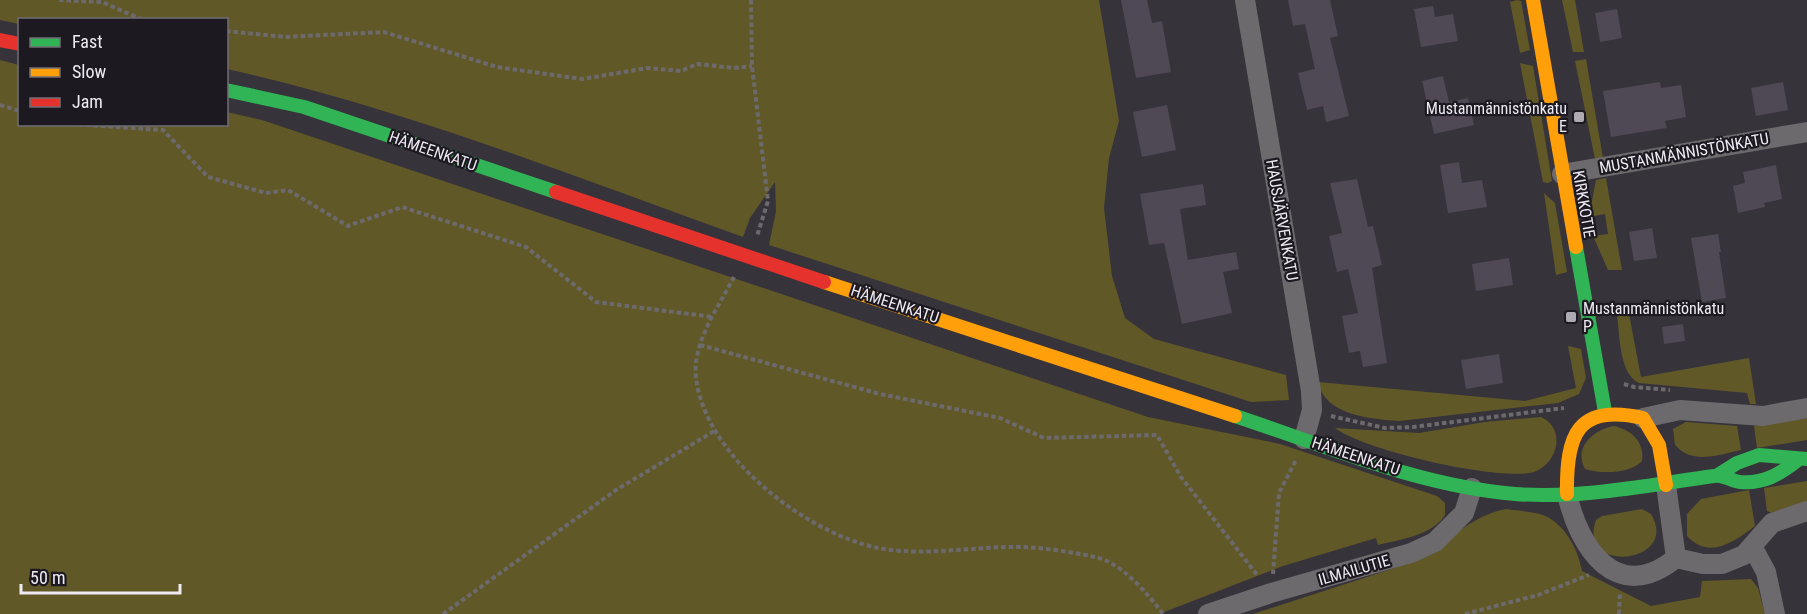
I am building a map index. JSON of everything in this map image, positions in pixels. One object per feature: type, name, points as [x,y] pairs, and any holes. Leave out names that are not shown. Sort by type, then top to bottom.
[{"type":"main road","name":"KIRKKOTIE","points":[[1533,0],[1605,412]]},
{"type":"main road","points":[[0,40],[18,44]]},
{"type":"main road","name":"HÄMEENKATU","points":[[228,90],[304,107],[745,256],[1411,474],[1472,488],[1516,494],[1568,494],[1666,485],[1718,476],[1740,482],[1776,477],[1802,460]]},
{"type":"main road","points":[[1568,494],[1566,466],[1571,444],[1585,421],[1605,412],[1624,411],[1643,418],[1659,446],[1666,485]]},
{"type":"main road","name":"HÄMEENKATU","points":[[1718,476],[1736,461],[1752,457],[1772,454],[1802,460]]},
{"type":"street","name":"HAUSJÄRVENKATU","points":[[1245,0],[1312,410],[1304,439]]},
{"type":"street","name":"MUSTANMÄNNISTÖNKATU","points":[[1562,174],[1807,132]]},
{"type":"street","points":[[1643,418],[1680,410],[1763,416],[1807,408]]},
{"type":"street","points":[[1666,485],[1676,558]]},
{"type":"street","name":"ILMAILUTIE","points":[[1219,612],[1271,592],[1394,559],[1435,542],[1464,513],[1472,488]]},
{"type":"street","points":[[1568,494],[1580,536],[1601,565],[1621,573],[1650,574],[1676,558],[1703,564],[1722,564],[1744,555],[1753,548],[1772,523],[1807,511]]},
{"type":"street","points":[[1753,548],[1766,572],[1775,614]]},
{"type":"path","points":[[59,0],[102,2],[138,18]]},
{"type":"path","points":[[751,0],[752,66],[768,201],[760,231],[700,345],[695,376],[704,412],[729,451],[772,496],[831,531],[876,547],[906,552],[1023,548],[1097,557],[1120,569],[1163,614]]},
{"type":"path","points":[[228,31],[285,37],[384,32],[497,67],[582,80],[647,68],[681,71],[697,64],[734,68],[752,66]]},
{"type":"path","points":[[0,105],[18,110]]},
{"type":"path","points":[[102,126],[163,130],[208,177],[266,193],[288,190],[348,226],[402,207],[526,247],[596,302],[713,317]]},
{"type":"path","points":[[700,345],[880,394],[1000,418],[1044,438],[1157,435],[1181,477],[1271,592]]},
{"type":"path","points":[[1622,372],[1624,383]]},
{"type":"path","points":[[1599,385],[1624,383],[1634,387],[1675,390]]},
{"type":"path","points":[[1312,410],[1351,422],[1385,428],[1413,428],[1567,408]]},
{"type":"path","points":[[442,614],[616,490],[716,430]]},
{"type":"path","points":[[1271,592],[1279,493],[1293,469],[1304,439]]},
{"type":"path","points":[[1465,614],[1538,594],[1587,577],[1601,565]]},
{"type":"shaded area","points":[[0,0],[1099,0],[1119,121],[1109,158],[1104,208],[1112,276],[1125,318],[1154,339],[1286,375],[1289,400],[1251,402],[769,245],[776,211],[775,182],[750,218],[743,237],[423,123],[293,85],[228,69],[228,18],[18,18],[18,24],[0,20]]},
{"type":"shaded area","points":[[1562,0],[1575,0],[1584,52],[1573,52]]},
{"type":"shaded area","points":[[1521,1],[1530,50],[1520,53],[1510,2]]},
{"type":"shaded area","points":[[1586,59],[1603,158],[1595,159],[1575,61]]},
{"type":"shaded area","points":[[0,60],[18,65],[18,126],[228,126],[228,112],[262,120],[1148,417],[1280,444],[1437,496],[1445,503],[1445,515],[1440,522],[1415,536],[1378,545],[1376,538],[1283,566],[1159,614],[0,614]]},
{"type":"shaded area","points":[[1520,63],[1533,66],[1552,181],[1548,183],[1543,182]]},
{"type":"shaded area","points":[[1606,178],[1622,270],[1608,270],[1593,236],[1608,234],[1605,214],[1589,217],[1596,180]]},
{"type":"shaded area","points":[[1544,193],[1555,203],[1567,272],[1556,275]]},
{"type":"shaded area","points":[[1629,314],[1641,377],[1749,358],[1756,404],[1750,404],[1747,393],[1639,383],[1632,378],[1624,363],[1620,343],[1617,316]]},
{"type":"shaded area","points":[[1568,346],[1581,349],[1586,378],[1579,394],[1558,403],[1399,421],[1363,417],[1340,409],[1322,393],[1318,382],[1525,401],[1576,388]]},
{"type":"shaded area","points":[[1541,417],[1554,430],[1556,448],[1552,456],[1539,470],[1511,474],[1459,467],[1400,454],[1373,446],[1335,428],[1419,433],[1485,422]]},
{"type":"shaded area","points":[[1807,418],[1807,440],[1757,448],[1754,426]]},
{"type":"shaded area","points":[[1686,422],[1737,426],[1741,450],[1706,457],[1697,457],[1682,451],[1675,445],[1673,429]]},
{"type":"shaded area","points":[[1613,426],[1631,433],[1639,442],[1642,461],[1623,471],[1599,472],[1585,469],[1582,454],[1587,441],[1599,431]]},
{"type":"shaded area","points":[[1807,481],[1807,504],[1772,513],[1767,511],[1764,488]]},
{"type":"shaded area","points":[[1749,490],[1755,526],[1747,532],[1730,543],[1713,548],[1695,543],[1687,536],[1687,514],[1701,499]]},
{"type":"shaded area","points":[[1506,509],[1543,515],[1551,519],[1564,531],[1574,546],[1582,571],[1651,606],[1700,597],[1702,581],[1751,579],[1758,588],[1765,614],[1253,614],[1413,562],[1469,524]]},
{"type":"shaded area","points":[[1642,509],[1651,514],[1656,531],[1652,544],[1642,552],[1627,556],[1613,555],[1600,549],[1594,538],[1596,520],[1602,516]]},
{"type":"building","points":[[1121,0],[1147,0],[1152,23],[1162,21],[1171,72],[1136,78]]},
{"type":"building","points":[[1288,0],[1330,0],[1338,36],[1330,38],[1349,116],[1326,122],[1323,106],[1307,110],[1298,73],[1315,69],[1305,24],[1293,26]]},
{"type":"building","points":[[1433,6],[1435,17],[1453,14],[1458,41],[1421,47],[1414,9]]},
{"type":"building","points":[[1617,9],[1622,38],[1600,42],[1595,13]]},
{"type":"building","points":[[1443,76],[1449,102],[1468,98],[1474,125],[1434,134],[1422,81]]},
{"type":"building","points":[[1660,82],[1661,88],[1681,85],[1686,117],[1665,121],[1667,128],[1611,137],[1603,91]]},
{"type":"building","points":[[1783,82],[1788,110],[1756,116],[1751,88]]},
{"type":"building","points":[[1167,105],[1176,150],[1142,157],[1133,112]]},
{"type":"building","points":[[1459,162],[1462,183],[1482,180],[1487,207],[1448,213],[1440,165]]},
{"type":"building","points":[[1776,165],[1782,199],[1764,203],[1765,207],[1738,213],[1733,186],[1745,183],[1743,172]]},
{"type":"building","points":[[1357,179],[1368,227],[1373,226],[1382,265],[1372,268],[1387,363],[1363,367],[1360,351],[1349,353],[1342,316],[1358,313],[1348,269],[1337,272],[1329,236],[1342,233],[1330,183]]},
{"type":"building","points":[[1203,184],[1206,205],[1180,209],[1188,260],[1236,252],[1239,269],[1223,272],[1232,313],[1182,324],[1164,243],[1149,245],[1140,194]]},
{"type":"building","points":[[1652,228],[1657,258],[1634,261],[1629,232]]},
{"type":"building","points":[[1718,234],[1726,298],[1702,302],[1691,238]]},
{"type":"building","points":[[1509,258],[1513,285],[1476,291],[1472,264]]},
{"type":"building","points":[[1683,324],[1685,341],[1664,344],[1662,327]]},
{"type":"building","points":[[1499,354],[1503,383],[1466,389],[1461,360]]},
{"type":"traffic: fast","points":[[228,90],[304,107],[556,192]]},
{"type":"traffic: fast","points":[[1576,247],[1605,412]]},
{"type":"traffic: fast","points":[[1235,416],[1408,474],[1479,490],[1515,494],[1590,493],[1717,476],[1749,482],[1764,480],[1778,474],[1798,460]]},
{"type":"traffic: fast","points":[[1718,475],[1737,463],[1759,455],[1807,459]]},
{"type":"traffic: slow","points":[[1533,0],[1576,247]]},
{"type":"traffic: slow","points":[[824,282],[1235,416]]},
{"type":"traffic: slow","points":[[1567,494],[1567,473],[1573,440],[1580,428],[1590,420],[1603,415],[1643,418],[1659,445],[1666,485]]},
{"type":"traffic: jam","points":[[0,40],[18,44]]},
{"type":"traffic: jam","points":[[556,192],[824,282]]},
{"type":"place","name":"Mustanmännistönkatu E","points":[[1579,117]]},
{"type":"place","name":"Mustanmännistönkatu P","points":[[1571,317]]}]
